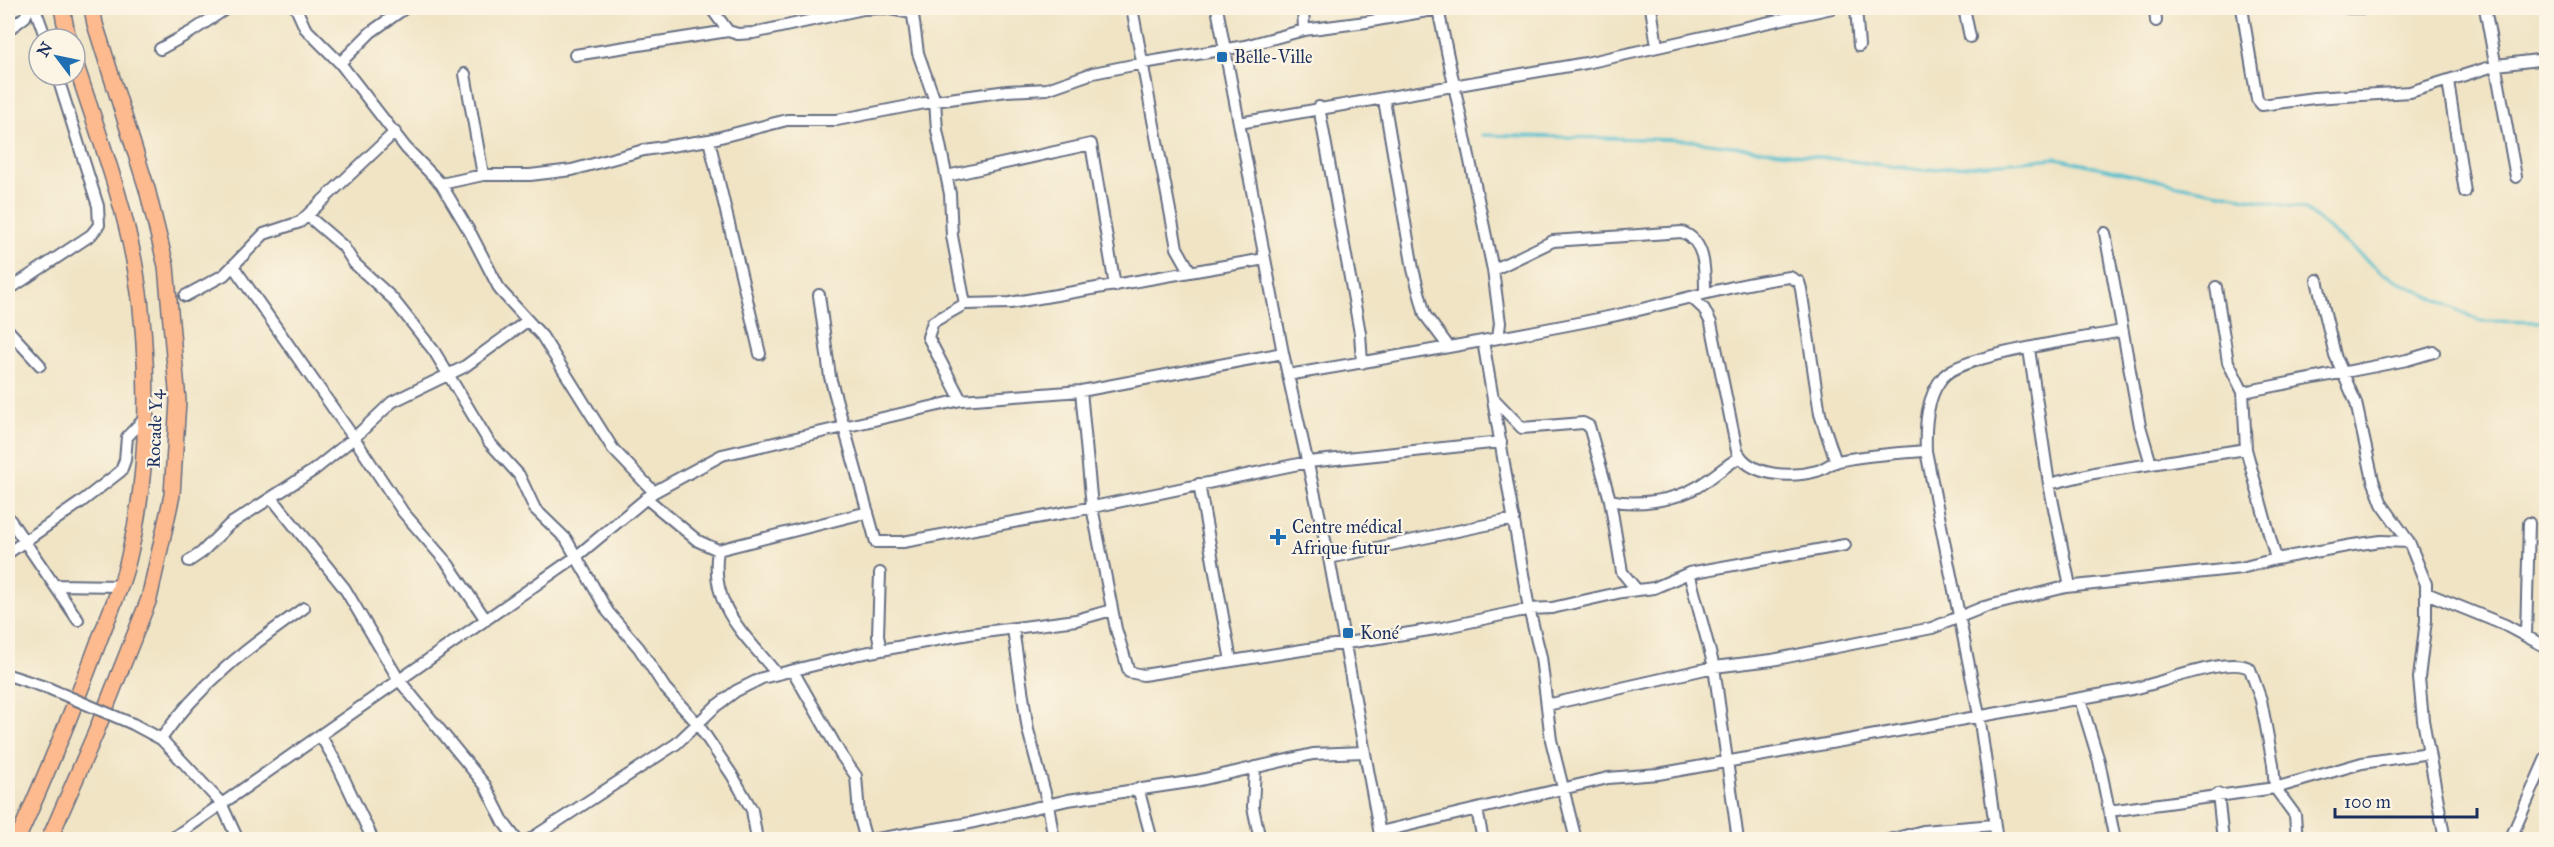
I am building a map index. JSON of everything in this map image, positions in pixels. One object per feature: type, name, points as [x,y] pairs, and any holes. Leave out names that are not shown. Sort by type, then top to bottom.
[{"type":"highway","points":[[62,8],[66,27]]},
{"type":"highway","name":"Rocade Y4","points":[[49,840],[96,732],[149,599],[172,495],[178,401],[166,266],[147,189],[94,24],[92,8]]},
{"type":"highway","name":"Rocade Y4","points":[[17,840],[67,728],[120,586],[130,552],[139,502],[145,418],[144,337],[136,270],[120,203],[83,87]]},
{"type":"street","points":[[8,30],[25,18],[29,8]]},
{"type":"street","points":[[35,8],[42,27]]},
{"type":"street","points":[[160,49],[227,8]]},
{"type":"street","points":[[296,8],[305,28],[340,63],[395,132],[441,184],[471,234],[500,290],[542,336],[613,449],[650,495],[698,541],[718,549],[868,513]]},
{"type":"street","points":[[340,63],[371,32],[405,8]]},
{"type":"street","points":[[711,8],[728,31]]},
{"type":"street","points":[[1132,8],[1177,248],[1190,271]]},
{"type":"street","points":[[1217,8],[1283,353],[1329,558],[1380,836],[1608,778],[1658,774],[2080,699],[2141,687],[2197,671],[2237,663],[2246,665],[2253,673],[2258,686],[2272,754],[2275,788],[2295,815],[2297,840]]},
{"type":"street","points":[[1303,8],[1304,30]]},
{"type":"street","points":[[441,184],[483,175],[530,175],[572,170],[644,150],[709,140],[787,120],[837,120],[935,100],[1047,89],[1093,73],[1224,50],[1304,30],[1366,22],[1441,8],[1453,85],[1493,270],[1500,323],[1498,338]]},
{"type":"street","points":[[1651,8],[1657,46]]},
{"type":"street","points":[[1239,123],[1319,107],[1384,100],[1453,85],[1586,63],[1832,8]]},
{"type":"street","points":[[1856,8],[1859,46]]},
{"type":"street","points":[[1964,8],[1970,37]]},
{"type":"street","points":[[2155,8],[2156,21]]},
{"type":"street","points":[[2242,8],[2256,99],[2262,105],[2313,98],[2410,92],[2497,65],[2547,59]]},
{"type":"street","points":[[2348,8],[2365,10],[2376,8]]},
{"type":"street","points":[[2485,8],[2516,177]]},
{"type":"street","points":[[575,55],[728,31],[738,34],[753,33],[863,9],[912,10],[918,53],[935,100],[937,130],[947,176],[952,236],[965,304]]},
{"type":"street","points":[[465,74],[483,175]]},
{"type":"street","points":[[2448,81],[2465,192]]},
{"type":"street","points":[[8,290],[91,235],[99,225],[98,206],[61,87]]},
{"type":"street","points":[[1384,100],[1413,269],[1425,315],[1449,347]]},
{"type":"street","points":[[1319,107],[1360,333],[1362,363]]},
{"type":"street","points":[[185,296],[214,282],[264,234],[293,227],[308,216],[395,132]]},
{"type":"street","points":[[709,140],[760,354]]},
{"type":"street","points":[[947,176],[1091,144],[1115,286]]},
{"type":"street","points":[[308,216],[331,233],[354,262],[392,298],[434,351],[489,442],[519,475],[535,509],[566,539],[608,612],[639,648],[666,688],[697,723],[746,798],[755,823],[757,840]]},
{"type":"street","points":[[1493,270],[1553,241],[1683,232],[1698,244],[1706,272],[1705,292]]},
{"type":"street","points":[[2105,233],[2122,330],[2151,464]]},
{"type":"street","points":[[961,400],[928,337],[933,322],[965,304],[1011,303],[1265,259]]},
{"type":"street","points":[[233,266],[403,512],[448,564],[486,620]]},
{"type":"street","points":[[1288,375],[1483,341],[1691,297],[1705,292],[1791,277],[1799,282],[1820,414],[1836,462]]},
{"type":"street","points":[[2317,280],[2328,335],[2356,403],[2367,461],[2379,496],[2409,542],[2426,584],[2426,620],[2419,678],[2429,753],[2445,840]]},
{"type":"street","points":[[2216,287],[2228,362],[2243,392],[2246,449],[2276,559]]},
{"type":"street","points":[[819,295],[825,354],[876,542],[903,542],[1092,507],[1308,462],[1501,442]]},
{"type":"street","points":[[1691,297],[1704,309],[1711,322],[1734,439],[1740,458],[1753,467],[1781,474],[1819,471],[1836,462],[1926,451]]},
{"type":"street","points":[[189,561],[201,553],[229,525],[273,498],[354,438],[392,402],[464,367],[527,321]]},
{"type":"street","points":[[8,330],[39,365]]},
{"type":"street","points":[[1997,840],[1979,716],[1926,451],[1925,429],[1930,406],[1942,377],[1969,360],[2122,330]]},
{"type":"street","points":[[1483,341],[1529,609],[1541,657],[1551,740],[1576,840]]},
{"type":"street","points":[[2029,349],[2049,484],[2070,586]]},
{"type":"street","points":[[2243,392],[2407,360],[2434,352]]},
{"type":"street","points":[[170,840],[577,556],[650,495],[722,454],[961,400],[1081,392],[1283,353]]},
{"type":"street","points":[[1081,392],[1092,507],[1112,610],[1126,667],[1135,674],[1442,628],[1529,609],[1552,608],[1654,588],[1689,573],[1845,545]]},
{"type":"street","points":[[1494,398],[1522,428],[1587,424],[1610,500],[1623,572],[1636,590]]},
{"type":"street","points":[[8,553],[121,471],[125,460],[127,437],[145,418]]},
{"type":"street","points":[[2049,484],[2094,473],[2246,449]]},
{"type":"street","points":[[1610,500],[1632,503],[1680,495],[1695,489],[1740,458]]},
{"type":"street","points":[[1199,484],[1231,661]]},
{"type":"street","points":[[273,498],[345,589],[399,680],[485,785],[504,823],[517,840]]},
{"type":"street","points":[[8,517],[78,620]]},
{"type":"street","points":[[1329,558],[1514,519]]},
{"type":"street","points":[[2526,635],[2529,523]]},
{"type":"street","points":[[1547,705],[1714,667],[1773,660],[1932,628],[1984,607],[2070,586],[2241,568],[2276,559],[2381,541],[2409,542]]},
{"type":"street","points":[[718,549],[716,582],[724,605],[737,628],[776,674]]},
{"type":"street","points":[[880,573],[878,636],[881,650]]},
{"type":"street","points":[[1689,573],[1714,667],[1738,840]]},
{"type":"street","points":[[55,585],[120,586]]},
{"type":"street","points":[[2426,593],[2526,635],[2547,647]]},
{"type":"street","points":[[162,740],[175,719],[207,684],[247,647],[304,608]]},
{"type":"street","points":[[529,840],[676,744],[697,723],[736,691],[776,674],[881,650],[1076,620],[1112,610]]},
{"type":"street","points":[[1013,628],[1028,730],[1048,804],[1054,840]]},
{"type":"street","points":[[793,670],[841,755],[856,776],[859,815],[868,840],[970,823],[1048,804],[1138,788],[1196,781],[1313,754],[1364,752]]},
{"type":"street","points":[[8,675],[48,688],[133,724],[162,740],[220,803],[238,840]]},
{"type":"street","points":[[2080,699],[2099,761],[2115,840]]},
{"type":"street","points":[[320,735],[336,762],[373,840]]},
{"type":"street","points":[[2109,811],[2218,794],[2275,788],[2362,763],[2429,753]]},
{"type":"street","points":[[2510,840],[2547,758]]},
{"type":"street","points":[[1255,767],[1253,807],[1260,840]]},
{"type":"street","points":[[1138,788],[1152,840]]},
{"type":"street","points":[[2218,794],[2223,840]]},
{"type":"street","points":[[1477,810],[1483,840]]},
{"type":"street","points":[[1889,840],[1923,831],[1994,825]]},
{"type":"waterway","points":[[1482,135],[1685,140],[1922,170],[2056,158],[2178,185],[2305,209],[2382,273],[2480,321],[2546,322]]},
{"type":"place","name":"Belle-Ville","points":[[1222,57]]},
{"type":"place","name":"Centre médical Afrique futur","points":[[1278,537]]},
{"type":"place","name":"Koné","points":[[1348,633]]}]
